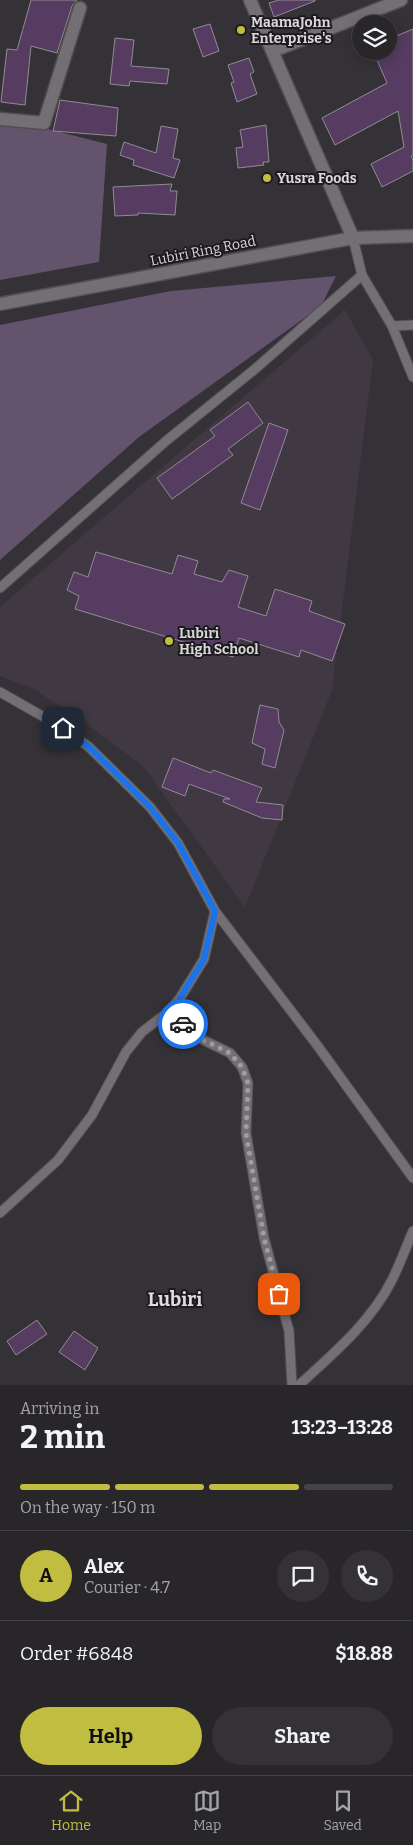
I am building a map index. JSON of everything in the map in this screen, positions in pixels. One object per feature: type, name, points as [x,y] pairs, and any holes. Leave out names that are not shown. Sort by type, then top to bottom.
[{"type":"street","points":[[250,0],[353,238]]},
{"type":"street","points":[[273,51],[401,0]]},
{"type":"street","points":[[0,119],[44,123],[80,8]]},
{"type":"street","name":"Lubiri Ring Road","points":[[0,304],[353,238],[413,236]]},
{"type":"lane","points":[[353,238],[362,275],[392,326],[413,377]]},
{"type":"lane","points":[[0,588],[166,441],[256,369],[362,275]]},
{"type":"lane","points":[[392,326],[413,325]]},
{"type":"lane","points":[[0,692],[63,728],[89,747],[150,807],[178,843],[215,911],[317,1045],[413,1178]]},
{"type":"lane","points":[[0,1213],[58,1160],[92,1115],[126,1052],[142,1032],[168,1012],[180,998],[204,959],[215,911]]},
{"type":"lane","points":[[180,998],[183,1025],[195,1036],[230,1053],[242,1067],[248,1083],[246,1133],[264,1238],[289,1331],[292,1385]]},
{"type":"lane","points":[[298,1385],[351,1337],[375,1308],[392,1281],[413,1231]]},
{"type":"shaded area","points":[[0,124],[28,124],[107,144],[99,262],[0,280]]},
{"type":"shaded area","points":[[336,276],[321,306],[139,437],[0,560],[0,325],[171,291]]},
{"type":"shaded area","name":"Lubiri High School","points":[[345,310],[373,360],[332,690],[245,907],[143,766],[83,721],[32,688],[0,676],[0,607]]},
{"type":"building","points":[[31,0],[77,0],[72,6],[57,53],[31,46],[25,105],[1,102],[7,49],[17,50]]},
{"type":"building","points":[[279,0],[315,1],[274,17],[269,3]]},
{"type":"building","points":[[210,24],[219,51],[203,57],[193,29]]},
{"type":"building","points":[[413,29],[413,156],[411,156],[413,171],[382,187],[371,164],[404,147],[398,111],[335,145],[322,118],[387,83],[377,60],[397,60],[397,36]]},
{"type":"building","points":[[115,38],[134,40],[131,66],[169,69],[167,84],[130,81],[129,86],[110,84]]},
{"type":"building","points":[[249,58],[254,72],[250,74],[257,94],[237,102],[231,83],[234,82],[228,65]]},
{"type":"building","points":[[60,100],[118,108],[116,136],[53,131]]},
{"type":"building","points":[[266,125],[269,162],[263,162],[264,165],[238,168],[236,148],[243,147],[240,130]]},
{"type":"building","points":[[161,126],[178,129],[173,158],[180,160],[174,178],[133,165],[134,160],[120,155],[124,142],[156,153]]},
{"type":"building","points":[[172,184],[170,191],[177,191],[175,215],[138,213],[138,215],[115,216],[113,187]]},
{"type":"building","points":[[248,402],[263,423],[228,449],[233,455],[172,499],[157,478],[215,436],[210,430]]},
{"type":"building","points":[[269,423],[288,430],[260,510],[241,503]]},
{"type":"building","points":[[96,552],[172,574],[178,555],[198,561],[194,574],[222,582],[229,570],[248,576],[238,607],[266,616],[275,589],[312,601],[309,611],[345,624],[332,661],[301,650],[299,657],[239,638],[233,657],[75,609],[79,596],[67,590],[74,572],[88,577]]},
{"type":"building","points":[[260,705],[278,709],[279,722],[284,730],[275,768],[262,764],[265,749],[252,743]]},
{"type":"building","points":[[173,758],[211,773],[213,770],[262,788],[256,802],[283,805],[282,820],[262,818],[223,802],[224,799],[230,799],[189,784],[185,796],[162,787]]},
{"type":"building","points":[[37,1320],[47,1334],[16,1355],[7,1341]]},
{"type":"building","points":[[74,1331],[98,1348],[85,1370],[59,1352]]},
{"type":"way so far","points":[[183,1024],[195,1036],[230,1053],[242,1067],[248,1083],[246,1133],[264,1238],[279,1294]]},
{"type":"place","name":"MaamaJohn Enterprise's","points":[[241,30]]},
{"type":"place","name":"Yusra Foods","points":[[267,178]]},
{"type":"place","name":"Lubiri High School","points":[[169,641]]},
{"type":"district","name":"Lubiri","points":[[175,1299]]},
{"type":"route","points":[[63,728],[89,747],[150,807],[178,843],[215,911],[204,959],[180,998],[183,1024]]}]
